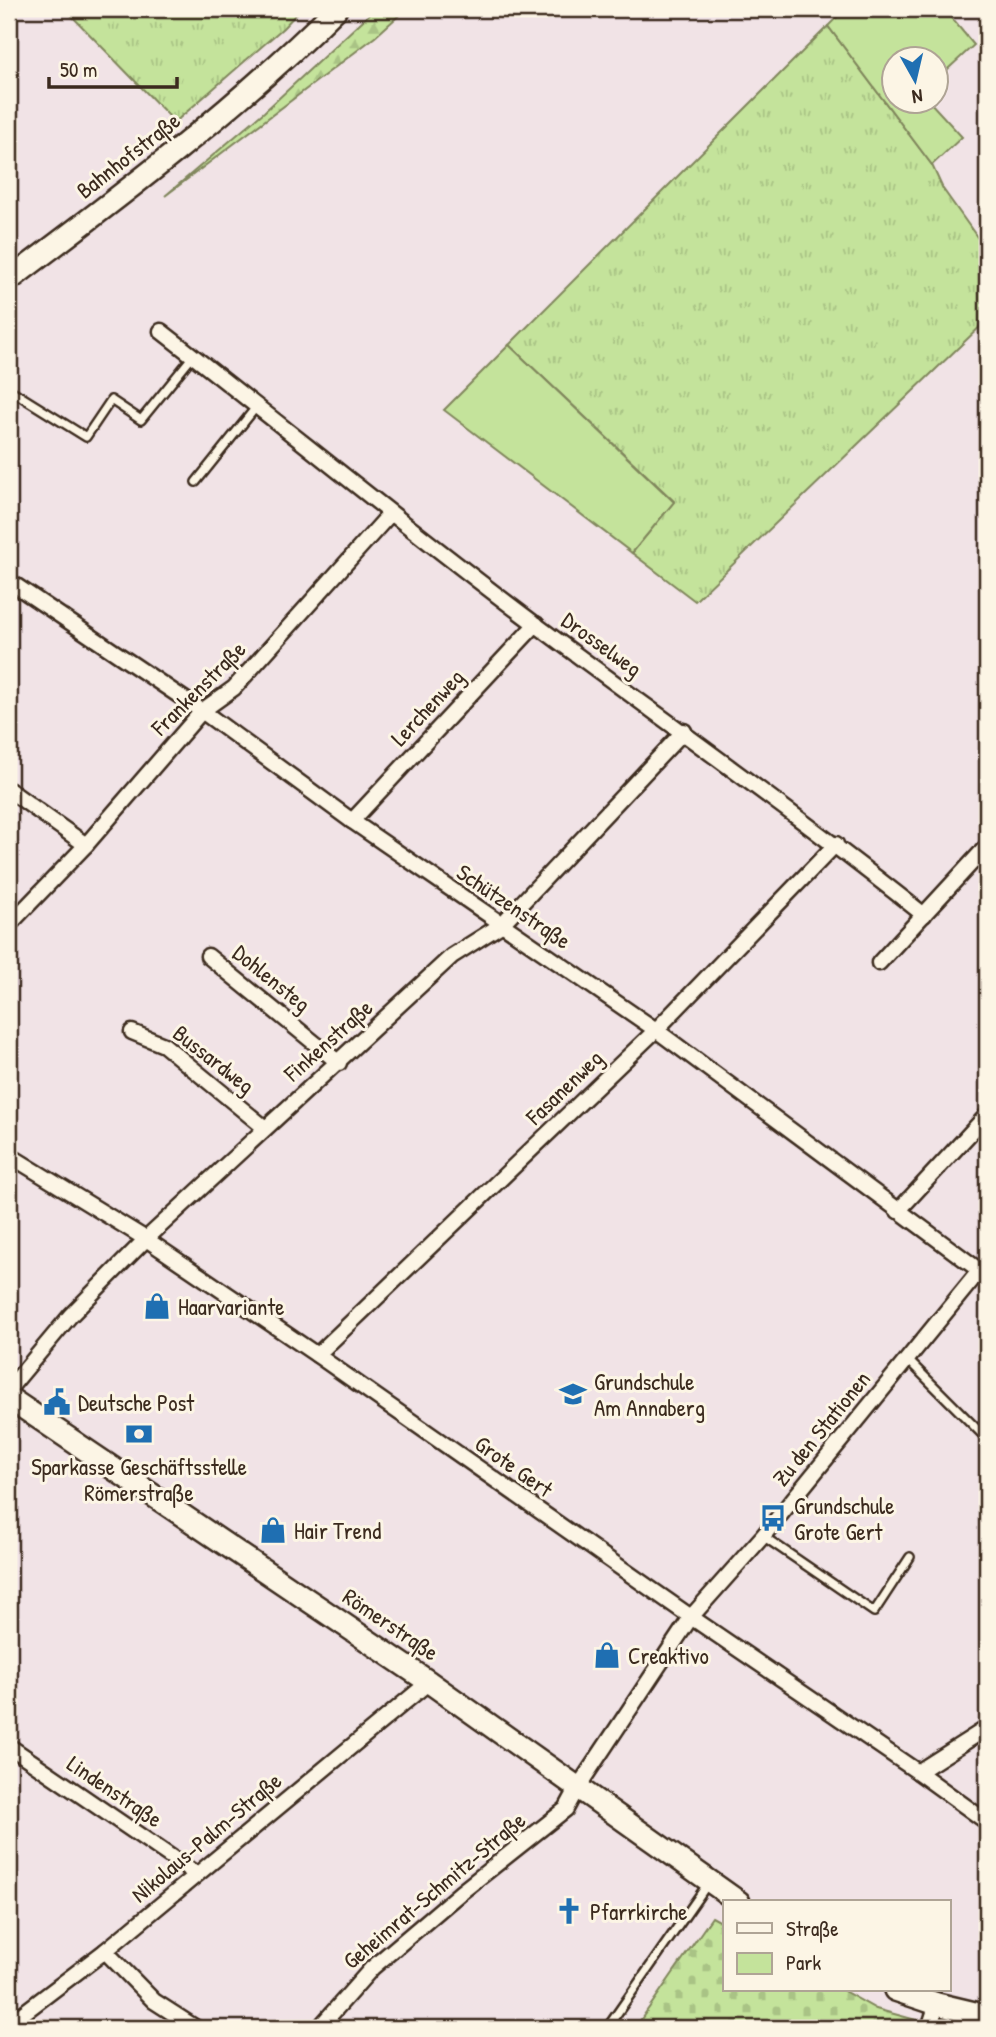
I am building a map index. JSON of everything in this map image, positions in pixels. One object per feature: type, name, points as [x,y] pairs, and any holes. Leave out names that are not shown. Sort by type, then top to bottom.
[{"type":"street","name":"Bahnhofstraße","points":[[9,280],[194,137],[262,79],[336,9]]},
{"type":"street","name":"Drosselweg","points":[[160,331],[390,514],[835,844],[924,915]]},
{"type":"street","name":"Frankenstraße","points":[[9,925],[86,845],[201,711],[234,688],[390,514]]},
{"type":"street","name":"Schützenstraße","points":[[9,581],[201,711],[352,821],[656,1030],[983,1273]]},
{"type":"street","name":"Lerchenweg","points":[[352,821],[536,624]]},
{"type":"street","name":"Finkenstraße","points":[[9,1389],[70,1316],[146,1239],[453,956],[501,925],[684,731]]},
{"type":"street","points":[[9,790],[86,845]]},
{"type":"street","name":"Fasanenweg","points":[[317,1355],[656,1030],[835,844]]},
{"type":"street","points":[[879,963],[987,846]]},
{"type":"street","name":"Dohlensteg","points":[[208,956],[339,1063]]},
{"type":"street","name":"Bussardweg","points":[[132,1031],[164,1045],[265,1128]]},
{"type":"street","points":[[898,1211],[987,1115]]},
{"type":"street","name":"Grote Gert","points":[[9,1155],[146,1239],[317,1355],[987,1822]]},
{"type":"street","name":"Zu den Stationen","points":[[578,1787],[691,1617],[763,1536],[906,1358],[983,1273]]},
{"type":"street","name":"Römerstraße","points":[[9,1398],[429,1682],[735,1900]]},
{"type":"street","name":"Nikolaus-Palm-Straße","points":[[9,2024],[105,1951],[429,1682]]},
{"type":"street","points":[[918,1772],[987,1728]]},
{"type":"street","name":"Lindenstraße","points":[[9,1746],[196,1874]]},
{"type":"street","name":"Geheimrat-Schmitz-Straße","points":[[319,2028],[372,1968],[460,1893],[566,1809],[578,1787]]},
{"type":"street","points":[[105,1951],[154,2001],[196,2028]]},
{"type":"street","points":[[901,1992],[987,2016]]},
{"type":"street","points":[[929,2028],[937,2004]]},
{"type":"lane","points":[[9,389],[86,437],[111,400],[141,420],[193,356]]},
{"type":"lane","points":[[197,482],[257,406]]},
{"type":"lane","points":[[906,1358],[987,1439]]},
{"type":"lane","points":[[763,1536],[874,1612],[910,1556]]},
{"type":"lane","points":[[607,2028],[709,1882]]},
{"type":"green space","points":[[65,9],[301,9],[283,28],[175,122]]},
{"type":"green space","points":[[375,9],[406,9],[375,37],[165,196],[264,112]]},
{"type":"green space","points":[[845,9],[944,9],[974,45],[950,67],[950,46],[880,46],[880,96],[828,26]]},
{"type":"green space","points":[[828,26],[880,96],[880,116],[895,116],[932,165],[943,189],[987,251],[987,320],[695,601],[632,553],[674,501],[509,345]]},
{"type":"green space","points":[[895,116],[943,116],[962,137],[932,165]]},
{"type":"green space","points":[[509,345],[674,502],[632,553],[444,410]]},
{"type":"green space","points":[[712,1917],[723,1923],[723,1992],[846,1992],[876,2009],[945,2028],[635,2028]]},
{"type":"place","name":"Haarvariante","points":[[157,1306]]},
{"type":"place","name":"Grundschule Am Annaberg","points":[[573,1394]]},
{"type":"place","name":"Deutsche Post","points":[[57,1402]]},
{"type":"place","name":"Sparkasse Geschäftsstelle Römerstraße","points":[[139,1434]]},
{"type":"place","name":"Grundschule Grote Gert","points":[[773,1518]]},
{"type":"place","name":"Hair Trend","points":[[273,1530]]},
{"type":"place","name":"Creaktivo","points":[[607,1655]]},
{"type":"place","name":"Pfarrkirche","points":[[569,1911]]}]
